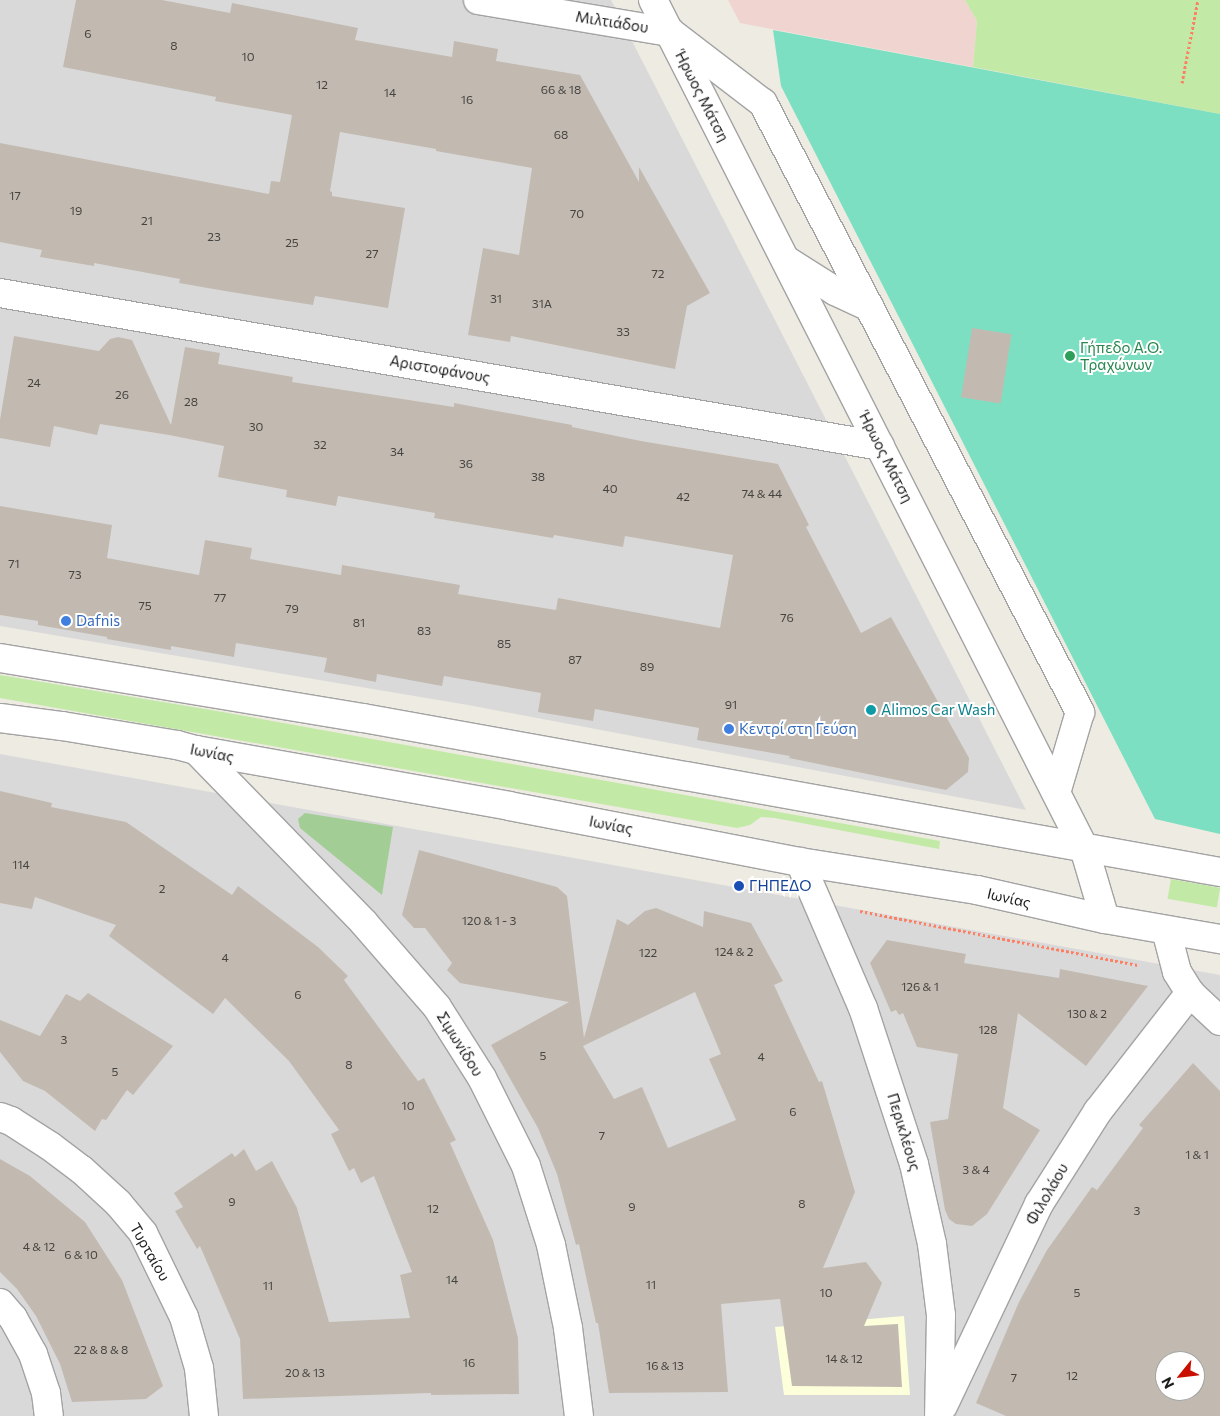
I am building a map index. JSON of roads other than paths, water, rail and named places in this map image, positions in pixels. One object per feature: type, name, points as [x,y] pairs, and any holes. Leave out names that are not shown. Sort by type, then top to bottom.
[{"type":"street","name":"Μιλτιάδου","points":[[478,0],[528,4],[670,32]]},
{"type":"street","name":"Ήρωος Μάτση","points":[[653,0],[1084,848],[1105,919]]},
{"type":"street","points":[[670,32],[763,103],[1080,712],[1056,793]]},
{"type":"street","points":[[785,259],[835,291],[869,307]]},
{"type":"street","name":"Αριστοφάνους","points":[[0,292],[880,446]]},
{"type":"street","points":[[0,658],[353,716],[1220,872]]},
{"type":"street","name":"Ιωνίας","points":[[0,718],[62,726],[509,806],[800,862],[977,890],[1105,919],[1220,939]]},
{"type":"street","name":"Σιμωνίδου","points":[[196,750],[364,923],[437,1007],[482,1078],[526,1166],[551,1246],[568,1328],[579,1416]]},
{"type":"street","name":"Περικλέους","points":[[800,862],[863,1008],[914,1164],[932,1244],[941,1315],[939,1416]]},
{"type":"street","points":[[1166,930],[1177,972],[1190,993],[1220,1021]]},
{"type":"street","name":"Φιλολάου","points":[[939,1416],[1039,1204],[1098,1111],[1190,993]]},
{"type":"street","name":"Τυρταίου","points":[[0,1117],[12,1121],[82,1170],[118,1203],[143,1233],[184,1317],[199,1368],[204,1416]]},
{"type":"street","points":[[0,1303],[13,1318],[33,1354],[46,1392],[49,1416]]},
{"type":"place","name":"Γήπεδο Α.Ο. Τραχώνων","points":[[1070,356]]},
{"type":"place","name":"Dafnis","points":[[66,621]]},
{"type":"place","name":"Alimos Car Wash","points":[[871,710]]},
{"type":"place","name":"Κεντρί στη Γεύση","points":[[729,729]]},
{"type":"place","name":"ΓΗΠΕΔΟ","points":[[739,886]]}]
